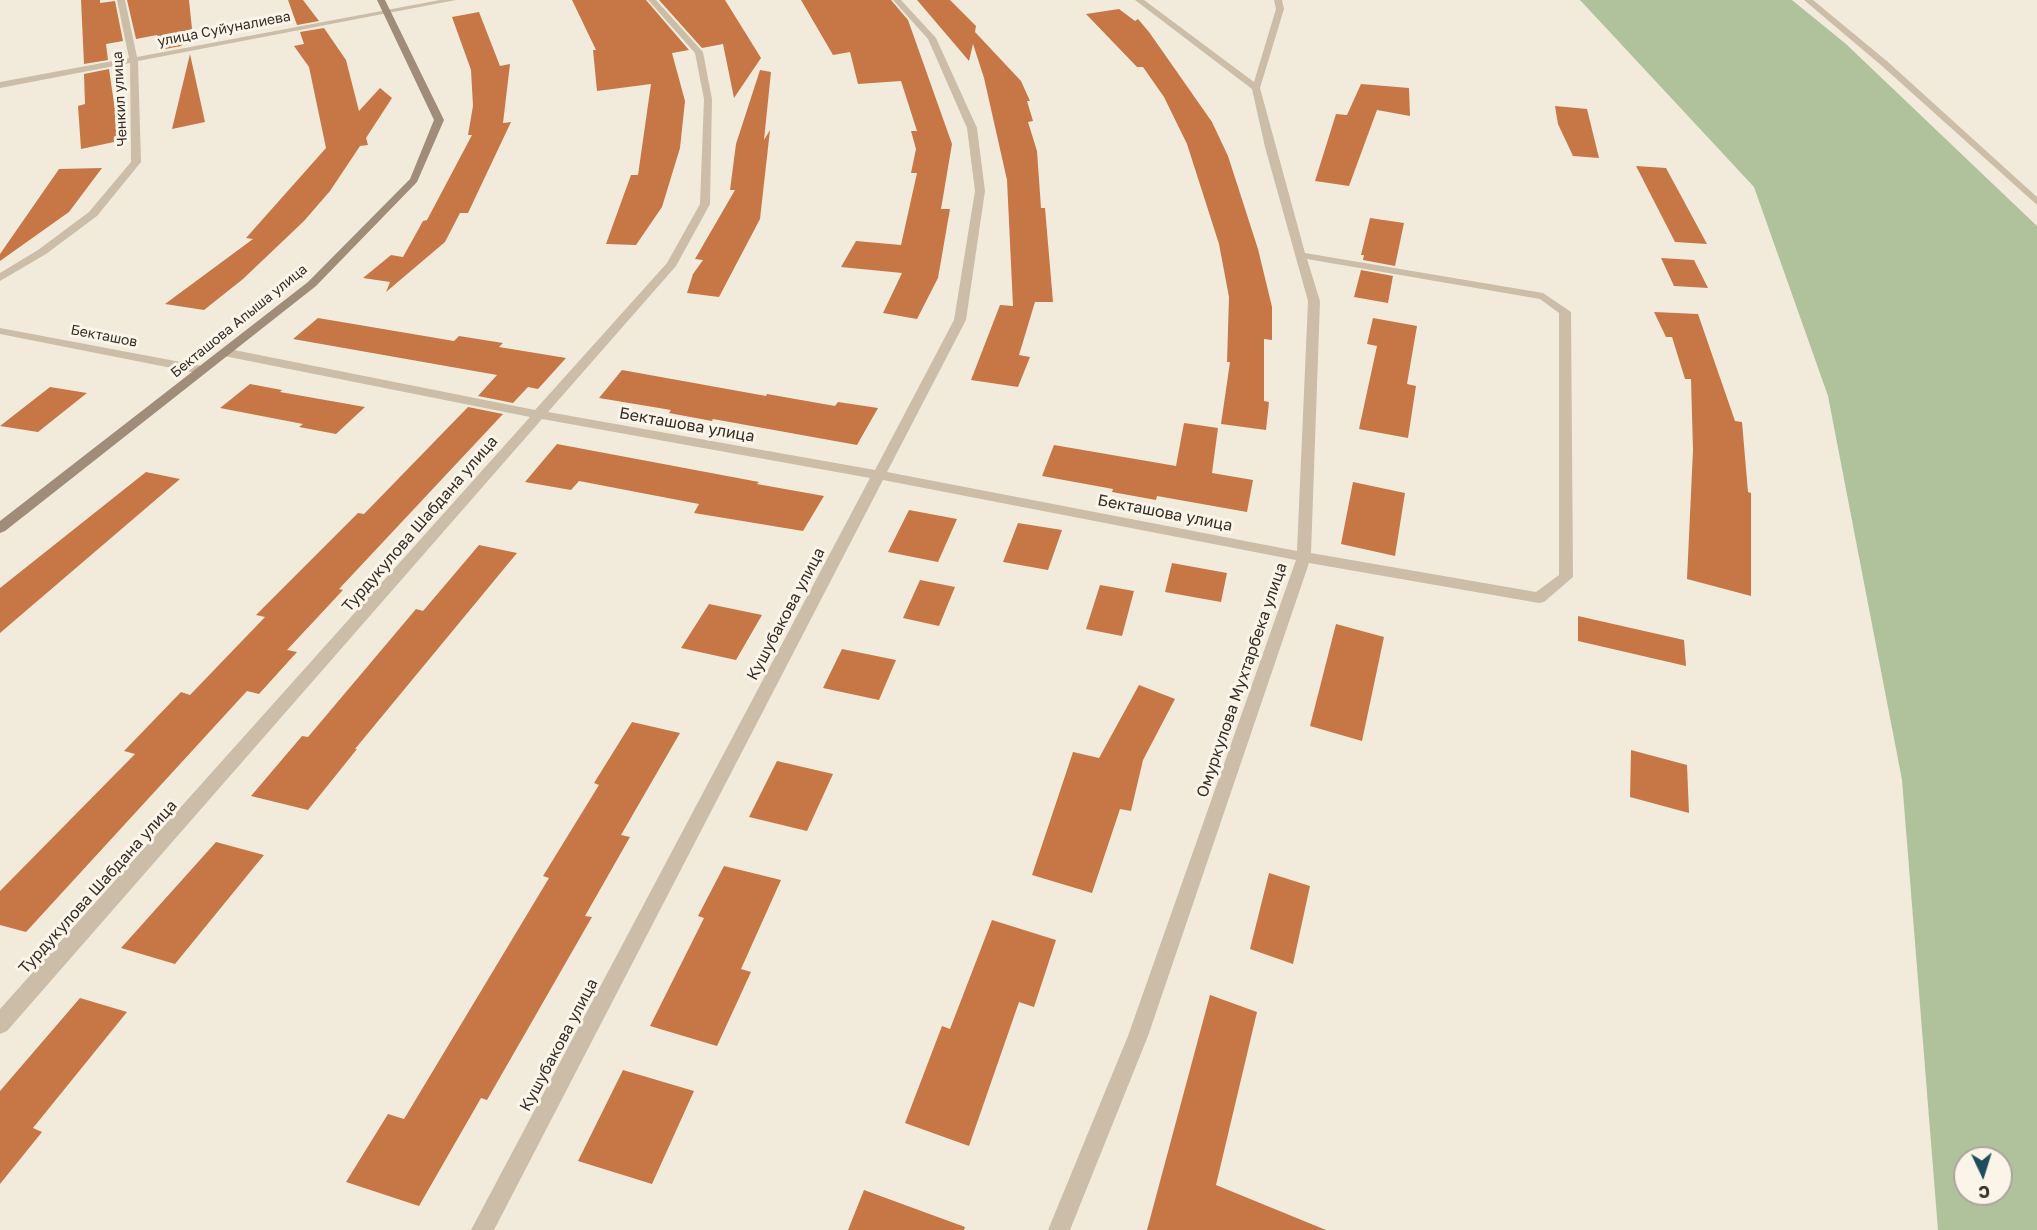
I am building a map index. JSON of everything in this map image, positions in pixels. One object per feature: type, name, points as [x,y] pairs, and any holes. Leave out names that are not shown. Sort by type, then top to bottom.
[{"type":"street","name":"Ченкил улица","points":[[0,278],[42,252],[93,213],[136,162],[134,60],[121,0]]},
{"type":"street","name":"Бекташова Апыша улица","points":[[0,528],[312,284],[414,180],[439,120],[381,0]]},
{"type":"street","name":"улица Суйуналиева","points":[[0,85],[452,0]]},
{"type":"street","name":"Турдукулова Шабдана улица","points":[[0,1024],[672,264],[705,204],[708,99],[699,52],[652,0]]},
{"type":"street","name":"Кушубакова улица","points":[[482,1230],[960,320],[980,191],[972,128],[932,38],[897,0]]},
{"type":"street","points":[[1139,0],[1256,87],[1280,9],[1278,0]]},
{"type":"street","points":[[1808,0],[1885,64],[2037,202]]},
{"type":"street","name":"Омуркулова Мухтарбека улица","points":[[1059,1230],[1138,1036],[1304,557],[1314,301],[1256,87]]},
{"type":"street","name":"Бекташова улица","points":[[224,352],[540,416],[879,475],[1304,557],[1539,598],[1566,577],[1565,312],[1543,296],[1301,255]]},
{"type":"street","name":"Бекташов","points":[[0,331],[202,370]]},
{"type":"green space","points":[[1580,0],[1792,0],[1846,44],[2037,226],[2037,1230],[1938,1230],[1902,780],[1828,396],[1754,187]]},
{"type":"building","points":[[81,0],[100,0],[100,3],[115,1],[123,41],[106,44],[108,60],[84,64]]},
{"type":"building","points":[[127,0],[189,0],[192,29],[185,31],[187,38],[181,46],[160,50],[157,35],[136,39]]},
{"type":"building","points":[[288,0],[303,0],[319,21],[297,25]]},
{"type":"building","points":[[572,0],[646,0],[689,50],[672,53],[685,101],[680,148],[662,207],[636,245],[606,244],[631,175],[638,175],[651,84],[597,91],[593,50],[596,50]]},
{"type":"building","points":[[659,0],[725,0],[761,58],[734,98],[723,44],[702,48]]},
{"type":"building","points":[[801,0],[891,0],[908,20],[952,144],[941,209],[950,209],[938,278],[917,319],[883,313],[902,273],[841,267],[856,241],[901,245],[917,173],[911,173],[916,149],[911,131],[917,131],[901,81],[858,84],[850,52],[833,55]]},
{"type":"building","points":[[917,0],[950,0],[976,26],[975,32],[1021,81],[1030,101],[1027,101],[1033,121],[1028,122],[1037,151],[1041,208],[1045,208],[1053,302],[1035,302],[1019,355],[1030,357],[1018,387],[971,380],[1000,305],[1013,306],[1007,180],[984,78],[973,44],[969,61]]},
{"type":"building","points":[[1119,9],[1135,21],[1138,19],[1149,32],[1212,122],[1228,156],[1258,249],[1272,307],[1272,340],[1264,339],[1264,401],[1269,402],[1266,430],[1221,424],[1230,362],[1227,362],[1229,297],[1219,244],[1187,144],[1164,97],[1143,67],[1137,67],[1086,14]]},
{"type":"building","points":[[479,12],[500,66],[510,64],[503,123],[511,122],[468,213],[460,213],[445,242],[386,292],[390,282],[363,278],[391,255],[403,257],[423,221],[427,220],[472,135],[468,135],[473,106],[471,70],[452,17]]},
{"type":"building","points":[[324,28],[346,60],[359,111],[380,88],[392,98],[366,138],[368,145],[360,146],[330,191],[304,221],[243,279],[204,310],[165,304],[253,239],[246,238],[326,148],[309,67],[294,46],[304,44],[300,32]]},
{"type":"building","points":[[190,54],[205,122],[172,129]]},
{"type":"building","points":[[109,69],[118,131],[114,142],[81,149],[78,106],[85,104],[84,74]]},
{"type":"building","points":[[760,70],[771,72],[764,140],[770,130],[760,219],[719,297],[687,293],[693,274],[703,260],[695,259],[735,190],[730,190],[736,144]]},
{"type":"building","points":[[1361,84],[1409,88],[1410,116],[1377,110],[1349,186],[1315,181],[1336,114],[1347,115]]},
{"type":"building","points":[[1555,106],[1587,109],[1599,158],[1573,156],[1558,124]]},
{"type":"building","points":[[1636,166],[1666,168],[1707,244],[1675,242]]},
{"type":"building","points":[[102,168],[69,212],[0,261],[0,254],[59,169]]},
{"type":"building","points":[[1370,218],[1404,223],[1395,266],[1363,260],[1364,255],[1361,255]]},
{"type":"building","points":[[1661,258],[1694,260],[1708,288],[1674,286]]},
{"type":"building","points":[[1361,270],[1393,276],[1388,303],[1354,297]]},
{"type":"building","points":[[1654,312],[1698,314],[1735,421],[1742,422],[1748,492],[1751,493],[1751,596],[1687,579],[1693,450],[1691,379],[1685,379],[1672,337],[1666,337]]},
{"type":"building","points":[[318,318],[454,341],[459,336],[503,343],[499,347],[566,358],[538,389],[528,387],[513,403],[478,396],[497,375],[293,339]]},
{"type":"building","points":[[1373,318],[1417,326],[1407,384],[1416,386],[1408,438],[1359,429],[1377,346],[1367,344]]},
{"type":"building","points":[[622,370],[766,396],[767,394],[835,406],[838,402],[878,408],[857,445],[713,419],[712,421],[669,413],[671,410],[599,398]]},
{"type":"building","points":[[250,384],[282,390],[280,392],[365,407],[336,434],[299,427],[303,424],[220,408]]},
{"type":"building","points":[[50,387],[87,393],[38,432],[0,426]]},
{"type":"building","points":[[468,407],[503,414],[339,589],[343,590],[287,650],[297,652],[259,694],[247,691],[26,932],[0,925],[0,891],[135,754],[124,751],[181,692],[190,695],[265,617],[256,615],[358,513],[364,514]]},
{"type":"building","points":[[1184,423],[1218,428],[1212,473],[1253,480],[1247,512],[1157,496],[1156,500],[1112,492],[1113,489],[1042,476],[1054,445],[1176,466]]},
{"type":"building","points":[[557,444],[824,496],[803,531],[694,513],[699,504],[579,481],[571,490],[525,482]]},
{"type":"building","points":[[146,472],[180,479],[0,633],[0,588]]},
{"type":"building","points":[[1353,482],[1405,493],[1395,556],[1341,544]]},
{"type":"building","points":[[909,510],[957,519],[938,562],[888,552]]},
{"type":"building","points":[[1018,523],[1062,530],[1048,570],[1003,562]]},
{"type":"building","points":[[479,545],[517,553],[355,749],[357,749],[308,810],[251,796],[302,736],[308,737],[416,609],[423,611]]},
{"type":"building","points":[[1172,563],[1227,573],[1221,602],[1165,592]]},
{"type":"building","points":[[920,580],[955,587],[939,626],[903,618]]},
{"type":"building","points":[[1100,585],[1134,591],[1122,636],[1086,629]]},
{"type":"building","points":[[709,604],[762,615],[736,660],[681,648]]},
{"type":"building","points":[[1578,616],[1684,640],[1686,666],[1578,641]]},
{"type":"building","points":[[1336,624],[1384,637],[1362,741],[1310,726]]},
{"type":"building","points":[[842,649],[896,660],[879,700],[823,688]]},
{"type":"building","points":[[1139,685],[1175,699],[1143,760],[1131,811],[1120,809],[1092,893],[1032,875],[1073,752],[1099,758]]},
{"type":"building","points":[[632,722],[680,733],[621,835],[630,837],[585,916],[592,917],[487,1100],[481,1098],[419,1206],[346,1182],[388,1114],[404,1119],[549,878],[543,876],[599,785],[594,783]]},
{"type":"building","points":[[1631,750],[1687,765],[1689,813],[1630,797]]},
{"type":"building","points":[[777,761],[833,774],[807,831],[749,817]]},
{"type":"building","points":[[216,842],[264,855],[175,964],[121,948]]},
{"type":"building","points":[[724,866],[781,880],[741,969],[751,972],[717,1046],[650,1026],[704,918],[698,916]]},
{"type":"building","points":[[1269,873],[1310,886],[1293,964],[1250,949]]},
{"type":"building","points":[[992,920],[1056,940],[1034,1007],[1019,1002],[969,1146],[905,1123],[942,1026],[950,1029]]},
{"type":"building","points":[[1210,995],[1257,1012],[1216,1185],[1326,1230],[1147,1230]]},
{"type":"building","points":[[80,998],[127,1012],[33,1128],[42,1132],[0,1184],[0,1091]]},
{"type":"building","points":[[623,1070],[694,1091],[652,1184],[578,1161]]},
{"type":"building","points":[[864,1190],[965,1227],[964,1230],[848,1230]]}]
